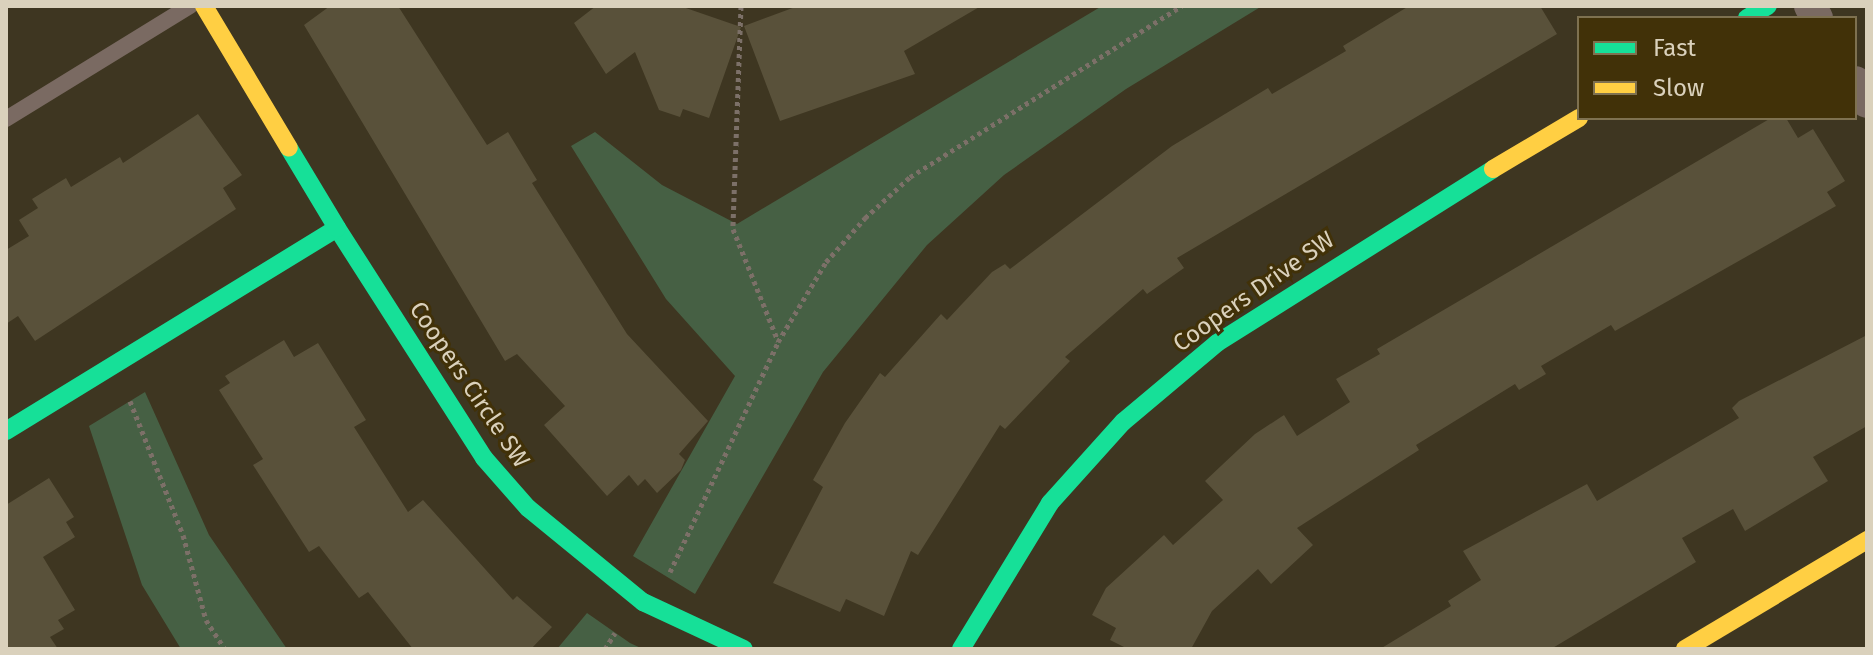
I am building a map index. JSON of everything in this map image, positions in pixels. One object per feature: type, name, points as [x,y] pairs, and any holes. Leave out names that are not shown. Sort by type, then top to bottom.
[{"type":"street","name":"Coopers Circle SW","points":[[204,6],[337,228],[484,458],[579,555],[643,602],[744,649]]},
{"type":"street","points":[[1750,16],[1768,6]]},
{"type":"street","name":"Coopers Drive SW","points":[[961,649],[1050,503],[1123,422],[1217,343],[1307,282],[1577,119]]},
{"type":"street","points":[[6,431],[337,228]]},
{"type":"street","points":[[1685,649],[1867,540]]},
{"type":"lane","points":[[6,119],[190,6]]},
{"type":"path","points":[[741,6],[733,229],[778,342]]},
{"type":"path","points":[[605,649],[677,565],[778,342],[826,262],[910,177],[1182,6]]},
{"type":"path","points":[[116,364],[183,535],[206,620],[225,649]]},
{"type":"green space","points":[[1102,6],[1262,6],[1126,89],[1004,175],[927,245],[823,372],[695,594],[633,556],[735,376],[666,299],[571,146],[595,132],[662,185],[737,224]]},
{"type":"green space","points":[[145,392],[209,535],[287,649],[181,649],[142,585],[89,426]]},
{"type":"green space","points":[[587,613],[630,643],[643,649],[557,649]]},
{"type":"building","points":[[330,6],[398,6],[487,145],[508,132],[537,180],[532,183],[627,334],[708,421],[679,454],[685,460],[681,470],[657,493],[645,479],[638,486],[629,475],[607,496],[544,425],[565,406],[517,354],[505,361],[304,25]]},
{"type":"building","points":[[596,6],[680,6],[741,27],[709,118],[683,109],[680,117],[659,110],[635,52],[606,74],[574,23]]},
{"type":"building","points":[[798,6],[981,6],[904,51],[915,74],[780,121],[744,26]]},
{"type":"building","points":[[1409,6],[1540,6],[1557,34],[1177,258],[1184,268],[1147,294],[1143,289],[1065,357],[1070,361],[1005,429],[1000,425],[918,555],[911,551],[884,616],[846,599],[840,612],[773,583],[823,487],[813,480],[845,423],[880,373],[885,377],[941,314],[947,320],[992,272],[1005,264],[1010,269],[1172,146],[1268,88],[1272,94],[1346,51],[1343,46]]},
{"type":"building","points":[[198,114],[242,175],[223,188],[236,209],[35,341],[18,316],[6,324],[6,250],[29,236],[19,220],[38,208],[32,199],[66,178],[71,187],[120,157],[123,163]]},
{"type":"building","points":[[1768,120],[1787,120],[1798,138],[1813,129],[1845,181],[1827,192],[1836,206],[1615,331],[1611,325],[1541,366],[1546,374],[1519,390],[1515,384],[1416,445],[1419,450],[1297,528],[1313,545],[1271,584],[1258,569],[1212,611],[1191,649],[1128,649],[1110,640],[1116,628],[1092,615],[1106,588],[1164,535],[1173,545],[1223,500],[1205,481],[1255,434],[1284,415],[1297,436],[1350,402],[1336,379],[1380,354],[1377,349]]},
{"type":"building","points":[[1867,335],[1867,426],[1813,457],[1828,481],[1745,531],[1733,509],[1682,538],[1696,562],[1551,649],[1380,649],[1451,606],[1448,601],[1481,580],[1463,551],[1587,484],[1597,501],[1739,418],[1732,408],[1739,401]]},
{"type":"building","points":[[284,340],[294,357],[318,343],[366,420],[354,427],[408,512],[423,500],[513,600],[517,596],[552,627],[531,649],[413,649],[368,592],[359,598],[319,546],[309,552],[253,465],[263,459],[219,390],[230,383],[225,376]]},
{"type":"building","points":[[49,478],[74,517],[66,522],[75,537],[43,557],[75,610],[58,620],[64,629],[50,637],[58,649],[6,649],[6,505]]},
{"type":"traffic: fast","points":[[1750,16],[1768,6]]},
{"type":"traffic: fast","points":[[6,431],[337,228],[289,148]]},
{"type":"traffic: fast","points":[[961,649],[1050,503],[1123,422],[1217,343],[1493,169]]},
{"type":"traffic: fast","points":[[337,228],[484,458],[528,508],[643,602],[744,649]]},
{"type":"traffic: slow","points":[[204,6],[289,148]]},
{"type":"traffic: slow","points":[[1493,169],[1577,119]]},
{"type":"traffic: slow","points":[[1685,649],[1867,540]]}]
